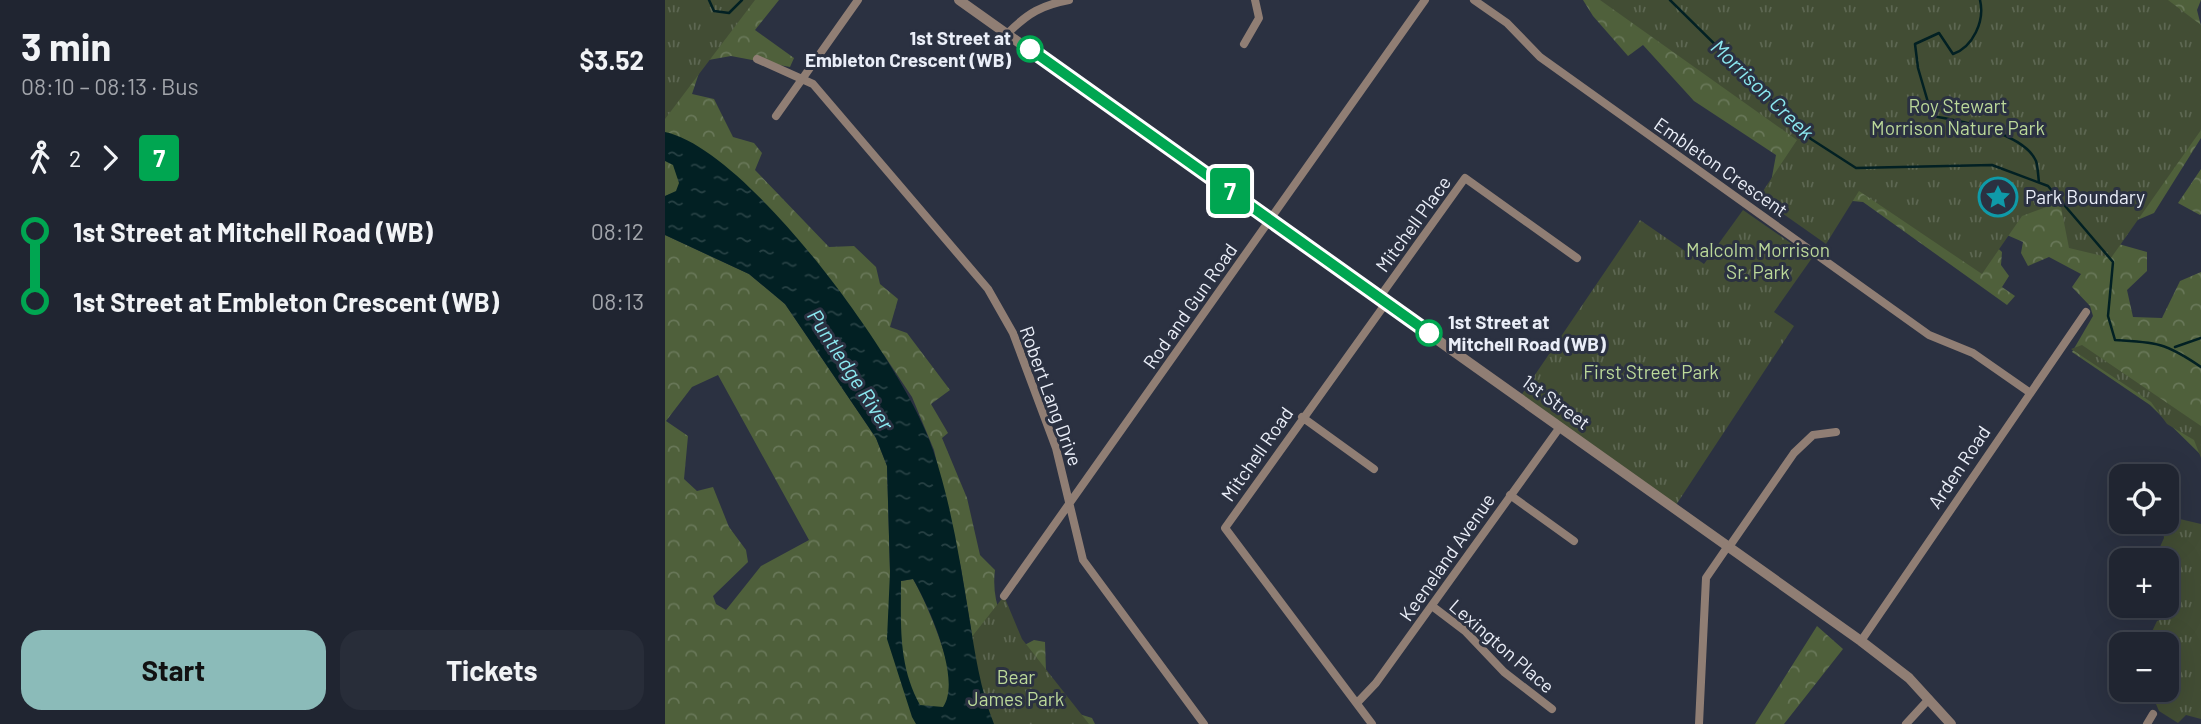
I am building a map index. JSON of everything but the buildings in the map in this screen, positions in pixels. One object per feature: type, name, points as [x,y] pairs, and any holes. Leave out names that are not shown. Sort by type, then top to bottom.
[{"type":"street","points":[[776,116],[858,0]]},
{"type":"street","name":"1st Street","points":[[959,0],[1861,640],[1909,678],[1951,724]]},
{"type":"street","points":[[1008,33],[1027,13],[1042,5],[1069,0]]},
{"type":"street","points":[[1244,44],[1259,18],[1255,0]]},
{"type":"street","name":"Rod and Gun Road","points":[[1005,596],[1425,0]]},
{"type":"street","name":"Embleton Crescent","points":[[1474,0],[1507,23],[1539,57],[1929,335],[1973,353],[2029,392]]},
{"type":"street","name":"Robert Lang Drive","points":[[757,59],[813,83],[988,289],[1013,333],[1056,449],[1083,560],[1204,724]]},
{"type":"street","name":"Mitchell Place","points":[[1383,300],[1465,178],[1577,258]]},
{"type":"street","name":"Mitchell Road","points":[[1372,724],[1225,528],[1383,300]]},
{"type":"street","name":"Arden Road","points":[[1861,640],[2085,312]]},
{"type":"street","points":[[1302,417],[1374,469]]},
{"type":"street","name":"Keeneland Avenue","points":[[1357,703],[1376,683],[1560,427]]},
{"type":"street","points":[[1699,724],[1706,578],[1794,453],[1813,435],[1836,432]]},
{"type":"street","points":[[1510,495],[1574,541]]},
{"type":"street","name":"Lexington Place","points":[[1432,606],[1465,631],[1504,672],[1552,709]]},
{"type":"street","points":[[1906,724],[1929,699]]},
{"type":"street","points":[[2147,724],[2153,714]]},
{"type":"green space","points":[[665,0],[779,0],[755,30],[794,58],[790,67],[731,56],[703,61],[692,94],[714,99],[733,137],[754,143],[762,153],[755,170],[829,247],[854,246],[876,267],[880,284],[898,299],[890,327],[907,333],[950,390],[931,404],[948,433],[942,438],[967,498],[980,555],[995,570],[996,601],[1015,650],[1034,640],[1045,642],[1046,672],[1076,713],[1092,718],[1095,724],[994,724],[982,696],[961,568],[934,450],[912,397],[884,355],[676,192],[665,196]]},
{"type":"green space","points":[[665,0],[755,0],[665,119]]},
{"type":"green space","name":"Roy Stewart Morrison Nature Park","points":[[1583,0],[2201,0],[2197,10],[2201,26],[2201,138],[2154,213],[2128,224],[2115,243],[2147,252],[2147,271],[2127,290],[2133,317],[2162,318],[2180,281],[2201,272],[2201,455],[2150,405],[2072,352],[2093,316],[2090,306],[2072,287],[2081,274],[2049,257],[2028,266],[2021,253],[2023,242],[1993,229],[1986,237],[2002,252],[2001,265],[2009,276],[2002,287],[2015,296],[2007,305],[1863,202],[1831,199],[1771,182],[1776,155],[1694,101],[1643,45],[1628,56],[1593,16]]},
{"type":"green space","name":"Roy Stewart Morrison Nature Park","points":[[1600,0],[2168,0],[2201,25],[2201,130],[2111,258],[2069,248],[2060,202],[2022,216],[1982,274],[1859,191],[1826,244],[1759,197],[1797,140]]},
{"type":"green space","points":[[2201,169],[2201,214],[2200,215],[2178,203]]},
{"type":"green space","name":"First Street Park","points":[[1743,210],[1812,258],[1774,312],[1794,326],[1674,508],[1520,397],[1640,220],[1704,264]]},
{"type":"green space","points":[[665,235],[749,274],[785,304],[876,438],[887,466],[890,572],[901,581],[913,579],[919,589],[945,655],[951,687],[949,701],[930,724],[665,724]],"holes":[[[718,375],[809,540],[761,566],[726,610],[716,604],[713,596],[748,562],[746,550],[729,527],[713,487],[697,491],[684,479],[688,436],[666,421],[692,387]]]},
{"type":"green space","points":[[2082,345],[2201,426],[2201,458],[2194,440],[2167,424],[2151,402],[2071,349]]},
{"type":"green space","points":[[2179,519],[2201,524],[2201,719],[2186,715],[2178,723],[2159,711],[2155,702],[2179,702],[2179,632],[2152,632],[2157,621],[2163,618],[2179,618],[2179,548],[2159,548],[2164,534],[2179,534]]},
{"type":"green space","name":"Bear James Park","points":[[1004,596],[1022,639],[1089,724],[990,724],[967,643]]},
{"type":"green space","points":[[1817,626],[1843,649],[1784,724],[1755,724]]},
{"type":"water","name":"Puntledge River","points":[[665,132],[700,147],[739,178],[780,219],[821,267],[892,368],[918,414],[939,470],[954,532],[979,671],[994,724],[916,724],[887,639],[890,572],[887,466],[876,438],[785,304],[749,274],[665,235],[665,196],[676,191],[679,183],[673,165],[665,161]],"holes":[[[913,579],[935,624],[946,662],[948,695],[943,707],[920,705],[904,660],[901,581]]]},
{"type":"waterway","name":"Morrison Creek","points":[[709,0],[714,11],[729,13],[742,0]]},
{"type":"waterway","name":"Morrison Creek","points":[[1670,0],[1811,139],[1856,168],[1992,165],[2048,186],[2113,262],[2108,316],[2115,340],[2160,345],[2201,367]]},
{"type":"waterway","points":[[1980,0],[1981,16],[1976,32],[1960,51],[1953,54],[1939,33],[1915,44],[1918,68],[1932,116],[1989,130],[2018,143],[2029,151],[2036,161],[2039,182]]},
{"type":"waterway","points":[[2175,347],[2201,338]]},
{"type":"bus line","name":"7","points":[[1030,49],[1429,333]]},
{"type":"place","name":"1st Street at Embleton Crescent (WB)","points":[[1030,49]]},
{"type":"place","name":"Park Boundary","points":[[1998,197]]},
{"type":"place","name":"1st Street at Mitchell Road (WB)","points":[[1429,333]]},
{"type":"park label","name":"Malcolm Morrison Sr. Park","points":[[1758,261]]}]
